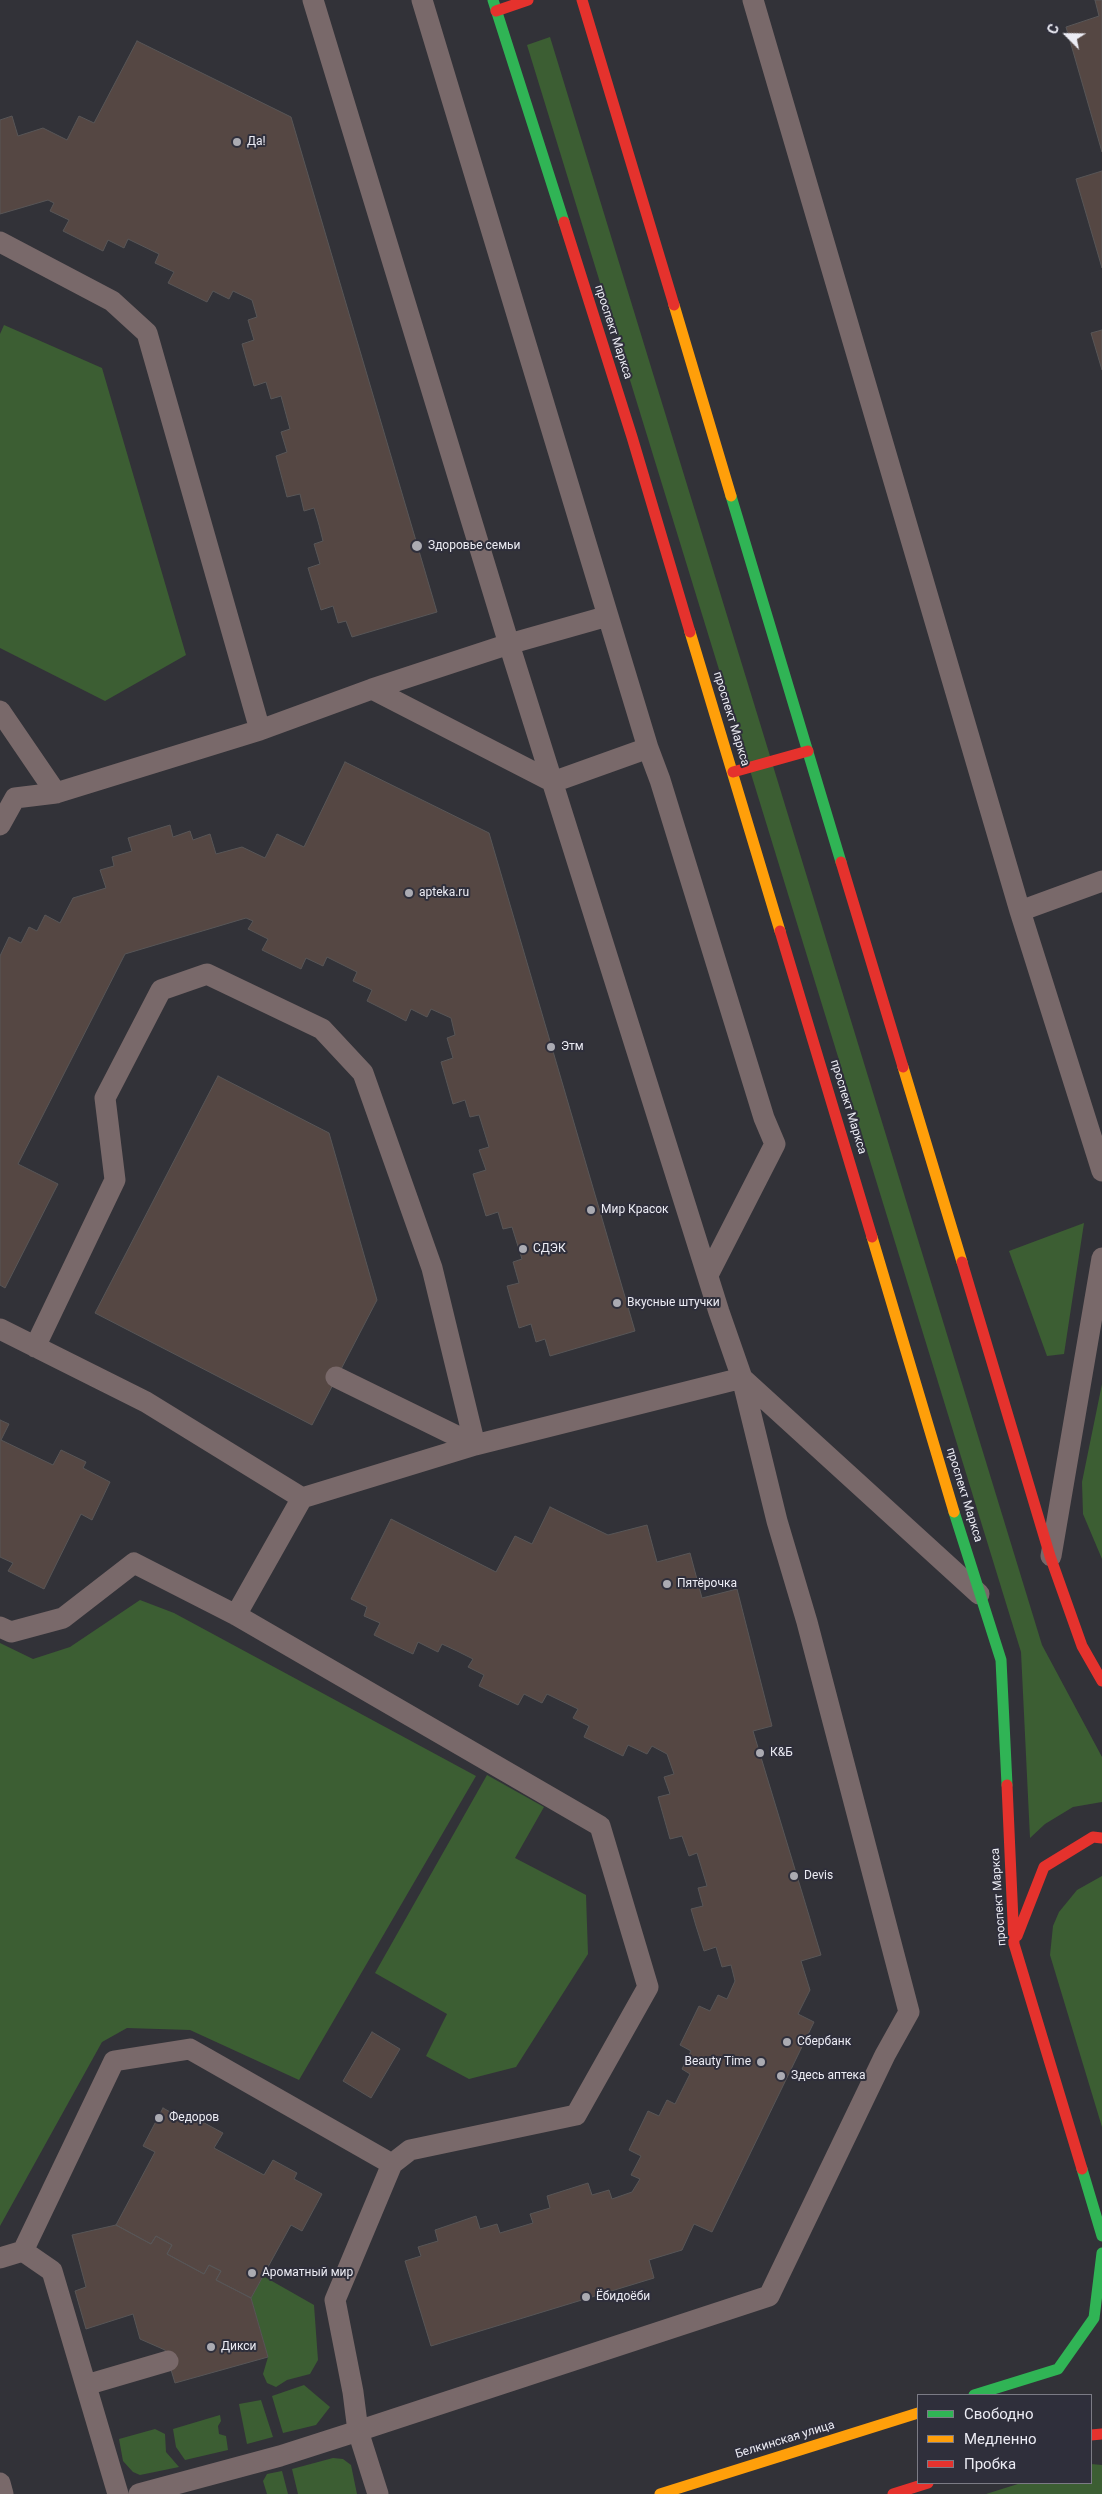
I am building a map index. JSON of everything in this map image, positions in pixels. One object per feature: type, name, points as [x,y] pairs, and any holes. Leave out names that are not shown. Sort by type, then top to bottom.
[{"type":"main road","points":[[494,6],[528,0]]},
{"type":"main road","points":[[582,0],[1050,1556],[1082,1646],[1102,1681]]},
{"type":"main road","name":"проспект Маркса","points":[[494,6],[632,437],[979,1594],[1001,1660],[1014,1944],[1102,2236]]},
{"type":"main road","points":[[733,772],[808,751]]},
{"type":"main road","points":[[1014,1944],[1044,1867],[1094,1837],[1102,1838]]},
{"type":"main road","points":[[977,2394],[1058,2369],[1094,2318],[1102,2253]]},
{"type":"main road","name":"Белкинская улица","points":[[660,2494],[917,2413]]},
{"type":"main road","points":[[893,2494],[925,2484]]},
{"type":"lane","points":[[139,2494],[280,2456],[769,2296],[884,2055],[909,2012],[807,1622],[777,1521],[742,1378],[509,644],[313,0]]},
{"type":"lane","points":[[422,0],[648,748],[660,780],[764,1118],[775,1144],[708,1275]]},
{"type":"lane","points":[[753,0],[1020,911],[1102,1171]]},
{"type":"lane","points":[[0,242],[112,301],[147,333],[260,730]]},
{"type":"lane","points":[[0,825],[15,798],[56,793],[260,730],[372,689],[509,644],[608,616]]},
{"type":"lane","points":[[372,689],[553,782],[648,748]]},
{"type":"lane","points":[[0,711],[56,793]]},
{"type":"lane","points":[[1020,911],[1102,881]]},
{"type":"lane","points":[[36,1347],[115,1180],[105,1098],[161,990],[207,974],[322,1029],[364,1073],[432,1268],[475,1445]]},
{"type":"lane","points":[[1050,1556],[1102,1258]]},
{"type":"lane","points":[[0,1330],[146,1402],[302,1498]]},
{"type":"lane","points":[[336,1377],[475,1445]]},
{"type":"lane","points":[[742,1378],[979,1594]]},
{"type":"lane","points":[[236,1615],[302,1498],[475,1445],[742,1378]]},
{"type":"lane","points":[[0,1627],[11,1632],[63,1618],[134,1563],[236,1615],[600,1826],[648,1987],[576,2115],[410,2150],[392,2164],[335,2300],[353,2392],[358,2431],[378,2494]]},
{"type":"lane","points":[[0,2258],[23,2251],[114,2061],[190,2049],[392,2164]]},
{"type":"lane","points":[[23,2251],[52,2271],[118,2494]]},
{"type":"lane","points":[[86,2386],[168,2361]]},
{"type":"lane","points":[[0,2483],[3,2494]]},
{"type":"green space","points":[[550,37],[1042,1645],[1102,1757],[1102,1802],[1073,1807],[1045,1824],[1030,1838],[1021,1652],[527,45]]},
{"type":"green space","points":[[4,325],[102,368],[186,655],[105,701],[0,648],[0,334]]},
{"type":"green space","points":[[1084,1223],[1064,1354],[1047,1356],[1009,1251]]},
{"type":"green space","points":[[1102,1384],[1102,1559],[1083,1514],[1082,1482]]},
{"type":"green space","points":[[140,1600],[174,1613],[476,1776],[299,2080],[190,2030],[127,2028],[102,2042],[0,2226],[0,1643],[33,1659],[70,1647]]},
{"type":"green space","points":[[487,1775],[544,1807],[515,1858],[586,1895],[588,1954],[516,2067],[469,2079],[426,2056],[447,2014],[375,1973]]},
{"type":"green space","points":[[1102,1876],[1102,2127],[1050,1955],[1053,1926],[1059,1912],[1077,1890]]},
{"type":"green space","points":[[263,2276],[314,2305],[318,2360],[310,2374],[287,2380],[276,2387],[267,2383],[263,2374],[268,2357],[251,2298]]},
{"type":"green space","points":[[304,2385],[330,2407],[316,2425],[283,2433],[272,2396]]},
{"type":"green space","points":[[261,2400],[273,2437],[247,2444],[239,2404]]},
{"type":"green space","points":[[220,2415],[219,2434],[226,2436],[228,2450],[185,2460],[176,2447],[173,2429]]},
{"type":"green space","points":[[155,2429],[165,2434],[166,2452],[179,2467],[140,2475],[133,2472],[123,2461],[119,2439]]},
{"type":"green space","points":[[333,2458],[343,2459],[351,2465],[357,2494],[298,2494],[292,2469]]},
{"type":"green space","points":[[1092,2464],[1102,2465],[1102,2494],[986,2494],[1018,2484],[1092,2484]]},
{"type":"green space","points":[[282,2471],[288,2494],[267,2494],[263,2481],[267,2474]]},
{"type":"building","points":[[1095,0],[1102,0],[1102,152],[1066,27],[1099,16]]},
{"type":"building","points":[[137,41],[291,117],[437,612],[352,637],[346,621],[338,623],[333,606],[321,610],[308,568],[320,564],[314,544],[323,541],[319,525],[314,508],[304,511],[300,494],[287,497],[276,456],[287,452],[281,432],[290,429],[281,396],[271,399],[266,382],[254,386],[242,344],[254,340],[248,320],[257,317],[252,300],[233,291],[229,299],[213,291],[207,302],[168,283],[174,272],[155,263],[159,254],[128,239],[124,248],[108,240],[103,251],[63,231],[69,220],[50,211],[54,203],[48,200],[0,214],[0,120],[12,116],[18,136],[43,128],[67,140],[79,116],[94,123]]},
{"type":"building","points":[[1102,171],[1102,268],[1076,179]]},
{"type":"building","points":[[1102,330],[1102,370],[1091,333]]},
{"type":"building","points":[[345,762],[489,833],[635,1331],[550,1356],[545,1339],[536,1342],[531,1324],[519,1328],[507,1286],[519,1283],[513,1262],[522,1259],[512,1227],[503,1229],[498,1212],[486,1216],[473,1174],[486,1170],[479,1150],[489,1147],[479,1115],[470,1117],[465,1100],[453,1104],[441,1062],[453,1058],[447,1038],[455,1035],[451,1018],[431,1009],[427,1017],[411,1009],[406,1021],[367,1001],[372,990],[353,981],[357,972],[327,957],[323,966],[306,958],[301,969],[262,950],[268,939],[248,929],[253,921],[246,918],[125,954],[18,1164],[58,1184],[5,1288],[0,1285],[0,956],[9,937],[21,943],[29,927],[37,931],[45,915],[60,923],[73,898],[106,888],[100,870],[114,866],[112,857],[132,851],[128,838],[170,825],[173,837],[190,831],[193,840],[210,834],[216,854],[242,847],[265,858],[277,834],[304,847]]},
{"type":"building","points":[[218,1076],[329,1133],[377,1300],[312,1425],[95,1313]]},
{"type":"building","points":[[0,1420],[9,1424],[1,1440],[53,1465],[61,1450],[86,1462],[83,1468],[110,1482],[92,1520],[81,1514],[44,1589],[8,1571],[13,1563],[0,1557]]},
{"type":"building","points":[[550,1507],[608,1535],[647,1525],[657,1562],[690,1553],[702,1598],[737,1589],[772,1726],[753,1731],[821,1955],[801,1961],[810,1990],[798,2014],[814,2022],[712,2232],[694,2224],[682,2250],[649,2260],[654,2278],[431,2346],[405,2261],[421,2256],[418,2247],[438,2241],[435,2230],[476,2216],[480,2229],[497,2224],[500,2233],[533,2223],[530,2214],[550,2208],[547,2196],[588,2183],[592,2195],[609,2190],[612,2199],[632,2192],[640,2179],[631,2175],[641,2156],[629,2150],[648,2111],[659,2116],[667,2100],[675,2104],[690,2074],[682,2069],[691,2051],[680,2045],[699,2006],[710,2011],[718,1995],[727,1999],[735,1981],[731,1965],[722,1967],[716,1947],[704,1951],[696,1926],[691,1909],[703,1906],[698,1888],[707,1886],[697,1853],[689,1856],[682,1836],[670,1839],[658,1797],[670,1794],[664,1777],[674,1774],[667,1754],[652,1746],[647,1754],[628,1745],[623,1756],[584,1737],[589,1726],[573,1718],[578,1709],[547,1694],[542,1703],[524,1694],[518,1705],[479,1686],[484,1675],[468,1667],[473,1659],[442,1644],[438,1652],[418,1642],[413,1654],[394,1645],[374,1635],[380,1623],[364,1616],[367,1607],[351,1599],[391,1519],[496,1572],[515,1536],[532,1544]]},
{"type":"building","points":[[372,2032],[400,2049],[371,2098],[343,2081]]},
{"type":"building","points":[[163,2108],[192,2124],[195,2118],[223,2133],[214,2148],[264,2175],[273,2160],[297,2173],[294,2179],[322,2194],[302,2231],[291,2225],[251,2298],[216,2280],[221,2271],[209,2265],[204,2274],[167,2254],[172,2245],[156,2236],[151,2244],[116,2225],[155,2152],[143,2146]]},
{"type":"building","points":[[116,2225],[151,2244],[156,2236],[172,2245],[167,2254],[204,2274],[209,2265],[221,2271],[216,2280],[251,2298],[268,2357],[175,2383],[165,2350],[140,2339],[133,2314],[86,2329],[75,2291],[86,2287],[72,2235]]},
{"type":"traffic: fast","points":[[493,0],[564,222]]},
{"type":"traffic: fast","points":[[731,496],[841,862]]},
{"type":"traffic: fast","points":[[954,1512],[1001,1660],[1007,1785]]},
{"type":"traffic: fast","points":[[1082,2169],[1102,2236]]},
{"type":"traffic: fast","points":[[977,2394],[1058,2369],[1094,2318],[1102,2253]]},
{"type":"traffic: slow","points":[[674,305],[731,496]]},
{"type":"traffic: slow","points":[[690,632],[780,931]]},
{"type":"traffic: slow","points":[[903,1067],[962,1262]]},
{"type":"traffic: slow","points":[[872,1237],[954,1512]]},
{"type":"traffic: slow","points":[[660,2494],[917,2413]]},
{"type":"traffic: jam","points":[[496,11],[528,0]]},
{"type":"traffic: jam","points":[[582,0],[674,305]]},
{"type":"traffic: jam","points":[[564,222],[632,437],[690,632]]},
{"type":"traffic: jam","points":[[733,772],[808,751]]},
{"type":"traffic: jam","points":[[841,862],[903,1067]]},
{"type":"traffic: jam","points":[[780,931],[872,1237]]},
{"type":"traffic: jam","points":[[962,1262],[1050,1556],[1082,1646],[1102,1681]]},
{"type":"traffic: jam","points":[[1007,1785],[1014,1944],[1082,2169]]},
{"type":"traffic: jam","points":[[1017,1936],[1044,1867],[1093,1837],[1102,1838]]},
{"type":"traffic: jam","points":[[1092,2435],[1102,2434]]},
{"type":"traffic: jam","points":[[893,2494],[925,2484]]},
{"type":"place","name":"Да!","points":[[237,142]]},
{"type":"place","name":"Здоровье семьи","points":[[417,546]]},
{"type":"place","name":"apteka.ru","points":[[409,893]]},
{"type":"place","name":"Этм","points":[[551,1047]]},
{"type":"place","name":"Мир Красок","points":[[591,1210]]},
{"type":"place","name":"СДЭК","points":[[523,1249]]},
{"type":"place","name":"Вкусные штучки","points":[[617,1303]]},
{"type":"place","name":"Пятёрочка","points":[[667,1584]]},
{"type":"place","name":"К&Б","points":[[760,1753]]},
{"type":"place","name":"Devis","points":[[794,1876]]},
{"type":"place","name":"Сбербанк","points":[[787,2042]]},
{"type":"place","name":"Beauty Time","points":[[761,2062]]},
{"type":"place","name":"Здесь аптека","points":[[781,2076]]},
{"type":"place","name":"Федоров","points":[[159,2118]]},
{"type":"place","name":"Ароматный мир","points":[[252,2273]]},
{"type":"place","name":"Ёбидоёби","points":[[586,2297]]},
{"type":"place","name":"Дикси","points":[[211,2347]]}]
